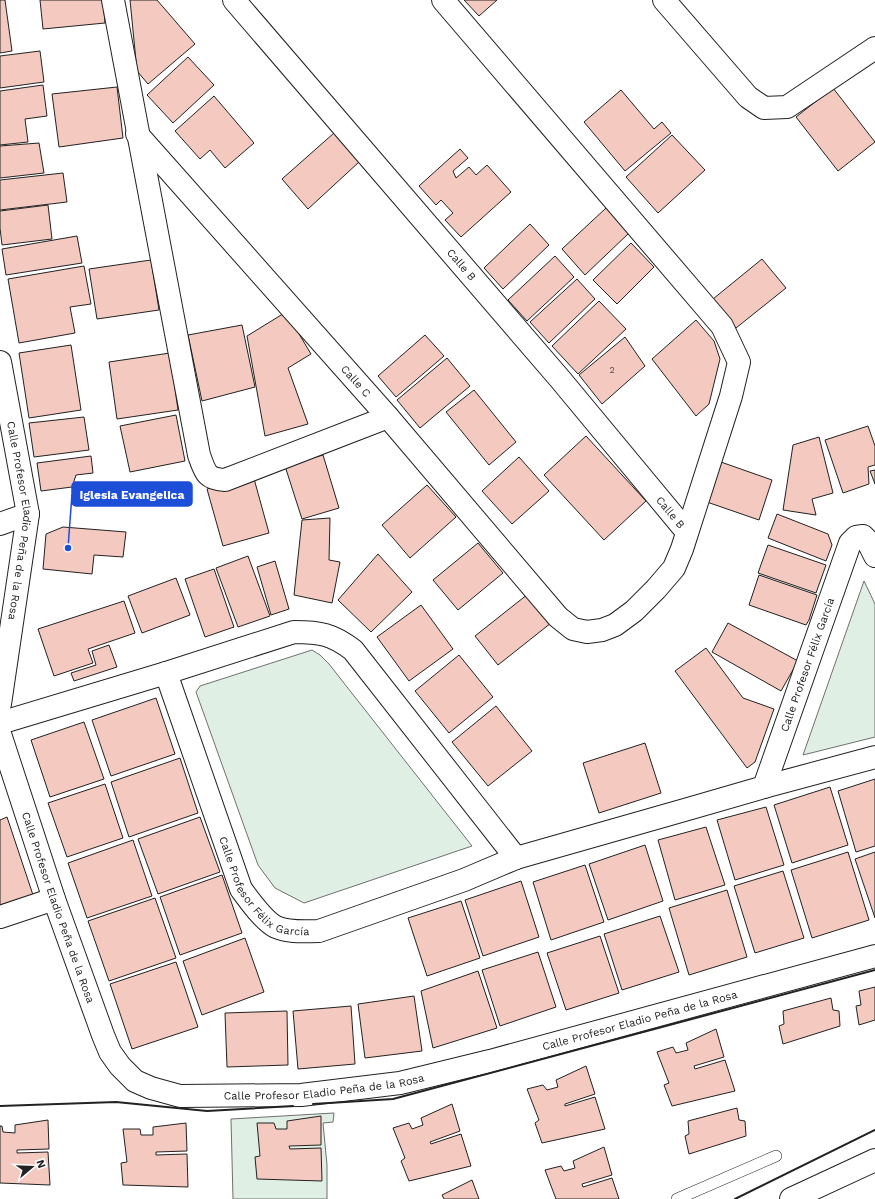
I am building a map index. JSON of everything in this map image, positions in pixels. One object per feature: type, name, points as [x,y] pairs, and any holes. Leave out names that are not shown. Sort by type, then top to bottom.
[{"type":"street","points":[[113,0],[137,134],[199,455],[205,471],[214,479],[225,480],[388,416]]},
{"type":"street","name":"Calle B","points":[[234,0],[545,361],[687,532]]},
{"type":"street","points":[[444,0],[722,326],[739,362],[731,396],[687,532]]},
{"type":"street","points":[[664,0],[748,97],[764,108],[787,107],[875,48]]},
{"type":"street","name":"Calle C","points":[[137,134],[388,416],[558,617],[573,629],[587,632],[602,630],[615,625],[634,611],[674,568],[687,532]]},
{"type":"street","name":"Calle Profesor Eladio Peña de la Rosa","points":[[0,362],[28,514],[0,704]]},
{"type":"street","points":[[0,524],[28,514]]},
{"type":"street","name":"Calle Profesor Félix García","points":[[764,787],[850,543],[856,537],[863,536],[867,540],[875,556]]},
{"type":"street","points":[[0,723],[166,673],[294,632],[325,634],[340,640],[353,650],[516,858]]},
{"type":"street","name":"Calle Profesor Félix García","points":[[166,673],[241,889],[256,910],[276,927],[297,932],[320,931],[464,880],[516,858],[875,757]]},
{"type":"street","name":"Calle Profesor Eladio Peña de la Rosa","points":[[0,734],[54,899],[110,1052],[120,1066],[135,1081],[152,1088],[180,1096],[301,1095],[400,1083],[497,1059],[875,956]]},
{"type":"street","points":[[0,917],[54,899]]},
{"type":"street","points":[[791,1199],[875,1160]]},
{"type":"lane","points":[[678,1199],[776,1156]]},
{"type":"green space","points":[[864,581],[875,604],[875,737],[803,755]]},
{"type":"green space","points":[[312,650],[320,655],[329,664],[472,846],[304,903],[275,888],[258,865],[196,692],[200,686]]},
{"type":"green space","points":[[334,1113],[333,1122],[323,1123],[327,1165],[327,1199],[233,1199],[231,1119]]},
{"type":"building","points":[[0,0],[5,0],[12,51],[0,53]]},
{"type":"building","points":[[40,0],[103,0],[105,23],[43,29]]},
{"type":"building","points":[[130,0],[157,0],[195,44],[148,84],[137,71]]},
{"type":"building","points":[[464,0],[497,0],[479,16]]},
{"type":"building","points":[[40,51],[44,82],[0,88],[0,56]]},
{"type":"building","points":[[188,57],[214,85],[173,123],[147,95]]},
{"type":"building","points":[[43,85],[47,116],[25,119],[28,142],[0,145],[0,91]]},
{"type":"building","points":[[117,87],[123,138],[59,147],[52,94]]},
{"type":"building","points":[[833,88],[875,142],[838,171],[796,117]]},
{"type":"building","points":[[621,90],[654,129],[662,122],[671,133],[625,171],[584,122]]},
{"type":"building","points":[[214,96],[254,143],[225,168],[210,150],[200,159],[175,131]]},
{"type":"building","points":[[334,133],[359,162],[308,209],[282,179]]},
{"type":"building","points":[[672,135],[705,170],[658,213],[626,177]]},
{"type":"building","points":[[39,143],[44,173],[0,178],[0,146]]},
{"type":"building","points":[[460,149],[468,158],[453,171],[456,178],[469,167],[476,175],[487,165],[511,192],[461,237],[445,220],[453,213],[441,200],[436,205],[419,186]]},
{"type":"building","points":[[63,173],[67,202],[0,210],[0,180]]},
{"type":"building","points":[[48,205],[52,239],[2,245],[0,211]]},
{"type":"building","points":[[606,208],[629,233],[585,275],[562,249]]},
{"type":"building","points":[[530,224],[549,245],[503,289],[484,268]]},
{"type":"building","points":[[77,236],[82,263],[6,275],[2,249]]},
{"type":"building","points":[[631,243],[654,267],[617,304],[593,280]]},
{"type":"building","points":[[555,256],[574,277],[527,321],[508,300]]},
{"type":"building","points":[[762,259],[786,288],[736,328],[713,299]]},
{"type":"building","points":[[151,260],[159,310],[97,319],[89,269]]},
{"type":"building","points":[[84,266],[91,304],[70,307],[75,333],[19,343],[8,279]]},
{"type":"building","points":[[577,279],[595,299],[549,343],[530,322]]},
{"type":"building","points":[[599,301],[626,329],[578,374],[552,346]]},
{"type":"building","points":[[286,312],[311,354],[288,368],[308,424],[265,436],[247,336]]},
{"type":"building","points":[[696,320],[714,341],[720,359],[709,404],[696,416],[652,359]]},
{"type":"building","points":[[242,325],[255,387],[202,401],[188,335]]},
{"type":"building","points":[[425,335],[444,356],[396,397],[378,376]]},
{"type":"building","points":[[625,337],[645,366],[602,404],[579,375]]},
{"type":"building","points":[[71,345],[81,410],[29,418],[19,353]]},
{"type":"building","points":[[170,353],[178,410],[117,419],[109,362]]},
{"type":"building","points":[[447,358],[470,386],[420,428],[397,400]]},
{"type":"building","points":[[474,390],[516,442],[489,465],[446,412]]},
{"type":"building","points":[[176,415],[185,461],[130,472],[120,426]]},
{"type":"building","points":[[84,417],[89,450],[34,457],[29,423]]},
{"type":"building","points":[[868,426],[875,446],[875,465],[868,467],[869,484],[843,493],[825,440]]},
{"type":"building","points":[[586,436],[646,501],[604,540],[544,475]]},
{"type":"building","points":[[819,437],[833,493],[812,499],[816,515],[783,510],[793,445]]},
{"type":"building","points":[[323,455],[339,508],[302,519],[285,466]]},
{"type":"building","points":[[91,456],[93,473],[76,475],[72,487],[41,491],[37,463]]},
{"type":"building","points":[[519,457],[549,491],[512,524],[482,491]]},
{"type":"building","points":[[718,461],[772,480],[759,520],[704,501]]},
{"type":"building","points":[[875,470],[875,484],[870,471]]},
{"type":"building","points":[[253,475],[269,533],[223,546],[207,489]]},
{"type":"building","points":[[427,485],[456,517],[410,558],[382,525]]},
{"type":"building","points":[[777,514],[828,534],[832,545],[826,561],[768,538]]},
{"type":"building","points":[[330,518],[329,560],[340,562],[332,603],[294,595],[302,520]]},
{"type":"building","points":[[63,527],[126,532],[123,557],[94,555],[92,574],[43,569],[46,534]]},
{"type":"building","points":[[478,543],[503,573],[458,610],[433,580]]},
{"type":"building","points":[[768,545],[826,565],[816,593],[758,573]]},
{"type":"building","points":[[378,554],[412,592],[371,632],[338,600]]},
{"type":"building","points":[[248,556],[270,616],[238,627],[216,568]]},
{"type":"building","points":[[275,561],[289,609],[271,615],[257,567]]},
{"type":"building","points":[[214,569],[234,627],[205,637],[185,579]]},
{"type":"building","points":[[759,575],[817,595],[806,625],[749,605]]},
{"type":"building","points":[[176,578],[190,615],[142,633],[128,596]]},
{"type":"building","points":[[528,594],[551,623],[498,665],[475,636]]},
{"type":"building","points":[[124,601],[135,633],[88,649],[93,663],[54,676],[38,629]]},
{"type":"building","points":[[421,605],[453,649],[409,681],[377,637]]},
{"type":"building","points":[[728,623],[798,661],[781,691],[712,652]]},
{"type":"building","points":[[109,645],[117,667],[74,681],[71,673],[96,665],[92,651]]},
{"type":"building","points":[[706,648],[743,698],[774,709],[755,762],[747,768],[675,671]]},
{"type":"building","points":[[459,655],[493,697],[449,733],[415,691]]},
{"type":"building","points":[[156,698],[175,754],[111,776],[92,720]]},
{"type":"building","points":[[496,706],[532,751],[488,786],[452,742]]},
{"type":"building","points":[[84,722],[104,779],[50,797],[31,740]]},
{"type":"building","points":[[645,743],[661,793],[599,813],[583,763]]},
{"type":"building","points":[[180,758],[198,813],[129,837],[111,782]]},
{"type":"building","points":[[875,779],[875,846],[856,852],[838,791]]},
{"type":"building","points":[[105,784],[123,838],[67,857],[48,803]]},
{"type":"building","points":[[830,787],[848,845],[792,863],[774,805]]},
{"type":"building","points":[[766,807],[784,865],[735,880],[717,820]]},
{"type":"building","points":[[7,817],[33,895],[0,906],[0,820]]},
{"type":"building","points":[[200,817],[220,872],[158,894],[138,839]]},
{"type":"building","points":[[706,827],[725,885],[675,900],[658,840]]},
{"type":"building","points":[[133,840],[152,896],[87,918],[68,863]]},
{"type":"building","points":[[645,845],[663,901],[608,920],[589,864]]},
{"type":"building","points":[[848,852],[869,920],[812,938],[791,870]]},
{"type":"building","points":[[875,852],[875,918],[855,859]]},
{"type":"building","points":[[585,865],[604,922],[551,940],[533,882]]},
{"type":"building","points":[[783,871],[804,938],[755,953],[734,886]]},
{"type":"building","points":[[222,875],[242,933],[180,955],[160,897]]},
{"type":"building","points":[[521,881],[539,937],[483,956],[465,900]]},
{"type":"building","points":[[727,890],[747,957],[689,975],[669,908]]},
{"type":"building","points":[[155,898],[176,958],[109,981],[88,921]]},
{"type":"building","points":[[461,901],[480,958],[427,976],[408,918]]},
{"type":"building","points":[[660,916],[679,972],[622,990],[604,934]]},
{"type":"building","points":[[600,936],[619,993],[566,1010],[547,953]]},
{"type":"building","points":[[245,938],[264,992],[202,1015],[183,961]]},
{"type":"building","points":[[538,952],[556,1007],[500,1026],[482,970]]},
{"type":"building","points":[[176,962],[198,1027],[132,1049],[110,984]]},
{"type":"building","points":[[478,971],[497,1028],[433,1048],[421,991]]},
{"type":"building","points":[[875,987],[875,1020],[859,1025],[856,1006],[861,1005],[859,991]]},
{"type":"building","points":[[414,996],[422,1051],[365,1058],[358,1004]]},
{"type":"building","points":[[831,998],[833,1010],[839,1011],[840,1026],[783,1044],[779,1026],[784,1024],[783,1011]]},
{"type":"building","points":[[351,1006],[355,1064],[298,1069],[293,1011]]},
{"type":"building","points":[[287,1011],[288,1065],[227,1067],[225,1013]]},
{"type":"building","points":[[716,1029],[724,1057],[694,1066],[695,1069],[725,1060],[735,1091],[672,1106],[664,1085],[669,1083],[657,1052],[673,1047],[676,1053],[688,1050],[686,1043]]},
{"type":"building","points":[[586,1066],[595,1094],[565,1104],[565,1106],[595,1097],[605,1129],[542,1143],[535,1123],[539,1120],[527,1089],[543,1085],[547,1090],[558,1087],[556,1080]]},
{"type":"building","points":[[452,1104],[460,1131],[430,1142],[431,1144],[461,1134],[471,1166],[409,1181],[401,1161],[405,1158],[393,1128],[409,1123],[412,1129],[423,1125],[421,1118]]},
{"type":"building","points":[[737,1108],[739,1120],[745,1121],[746,1136],[689,1154],[685,1136],[689,1134],[688,1121]]},
{"type":"building","points":[[321,1116],[321,1145],[289,1146],[290,1149],[321,1148],[322,1181],[257,1179],[255,1157],[260,1156],[257,1123],[274,1123],[276,1129],[287,1129],[287,1121]]},
{"type":"building","points":[[48,1120],[49,1149],[17,1150],[17,1153],[48,1152],[50,1185],[0,1183],[0,1126],[2,1126],[3,1132],[15,1133],[15,1125]]},
{"type":"building","points":[[186,1123],[187,1151],[156,1152],[156,1155],[187,1154],[188,1187],[123,1185],[121,1163],[127,1162],[123,1129],[140,1129],[141,1135],[153,1135],[153,1127]]},
{"type":"building","points":[[604,1147],[612,1175],[582,1184],[583,1187],[612,1178],[619,1199],[556,1199],[545,1170],[561,1166],[564,1171],[575,1168],[573,1161]]},
{"type":"building","points":[[472,1180],[479,1199],[444,1199],[442,1195]]},
{"type":"wall","points":[[313,1104],[393,1099],[875,970]]},
{"type":"wall","points":[[0,1106],[116,1102],[207,1111],[293,1106]]},
{"type":"wall","points":[[735,1199],[875,1130]]},
{"type":"place","name":"Iglesia Evangelica","points":[[68,548]]}]
